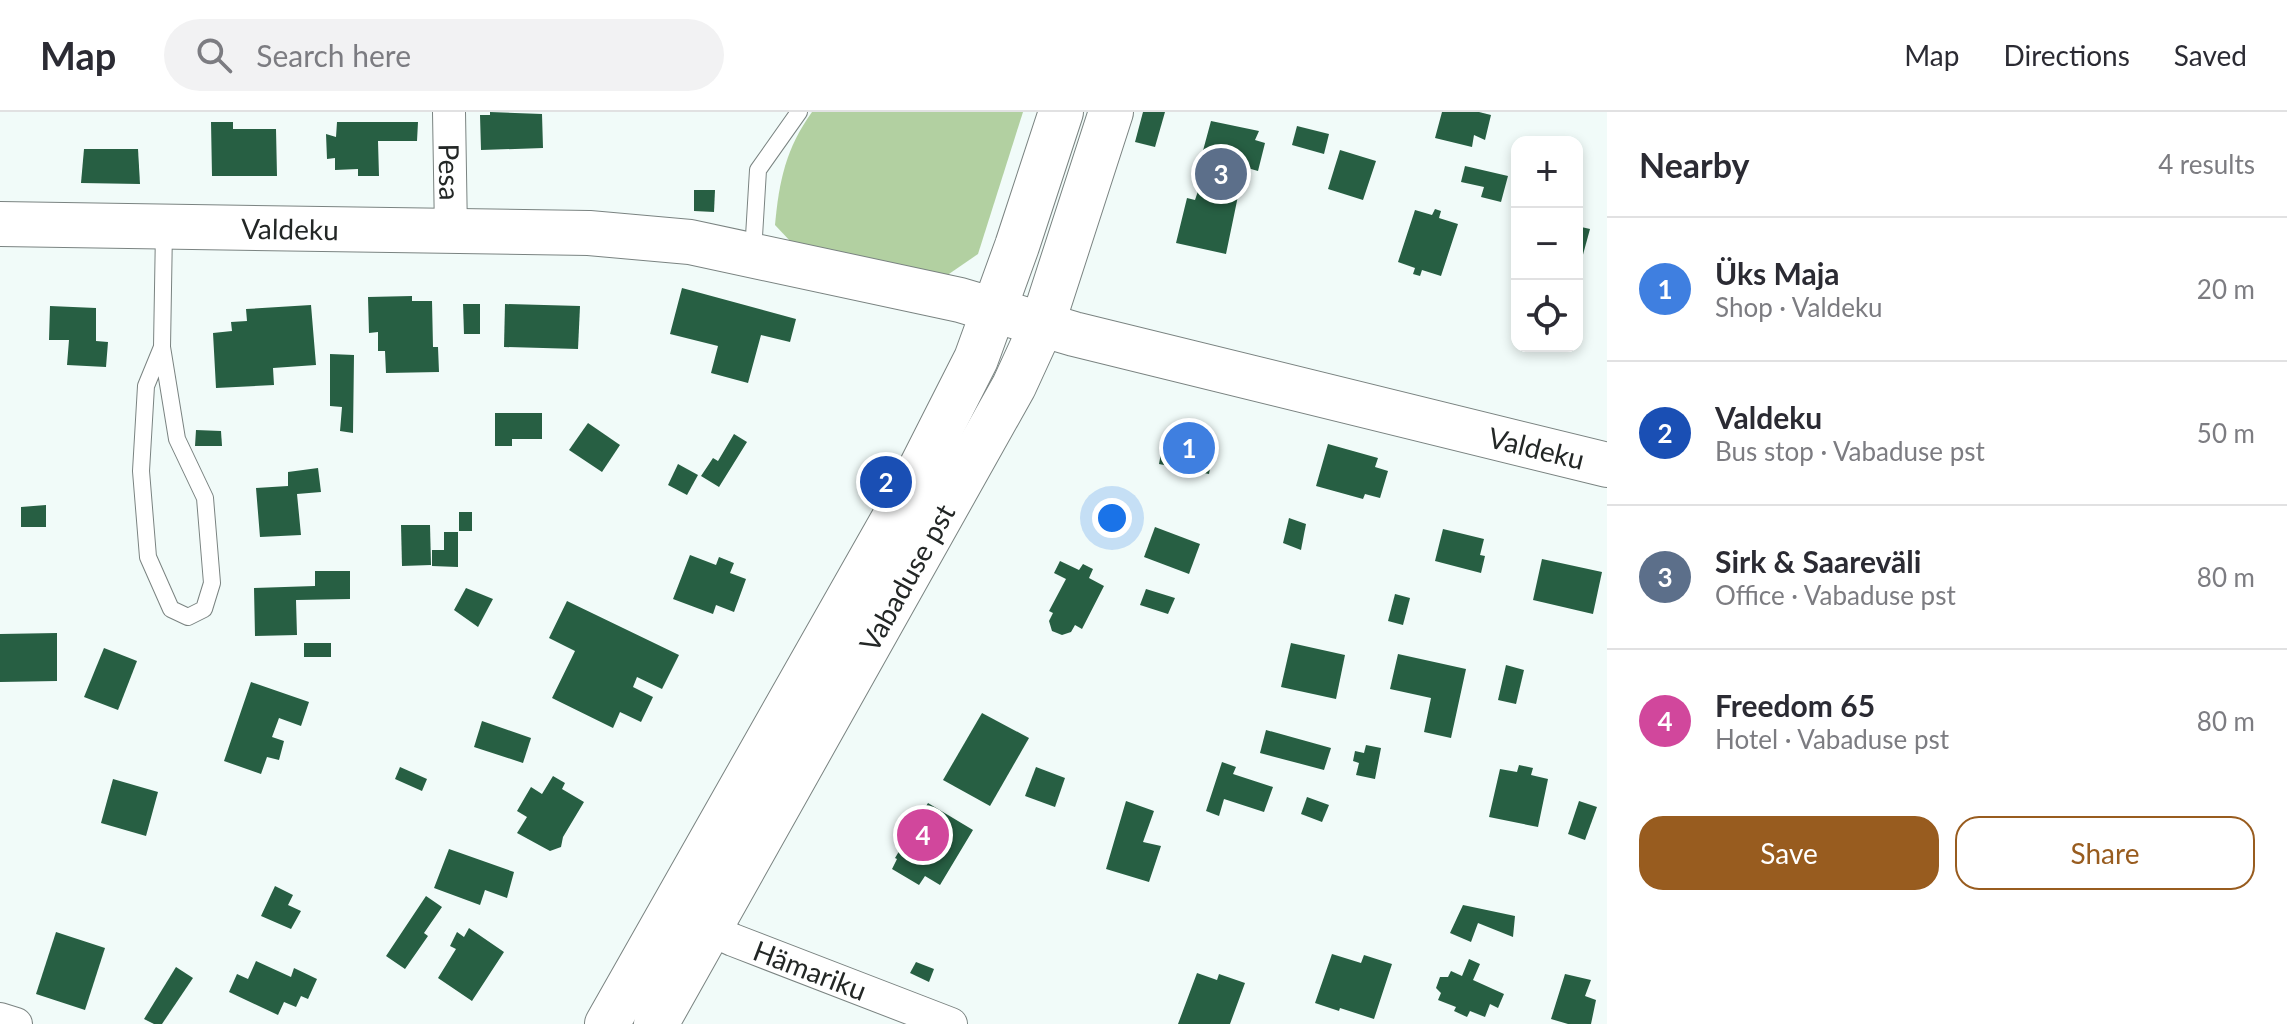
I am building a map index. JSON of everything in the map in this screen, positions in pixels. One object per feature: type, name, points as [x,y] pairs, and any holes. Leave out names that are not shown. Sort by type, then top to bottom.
[{"type":"main road","name":"Vabaduse pst","points":[[607,1024],[907,495],[976,359],[1061,112]]},
{"type":"main road","name":"Vabaduse pst","points":[[656,1024],[1014,386],[1042,325],[1111,112]]},
{"type":"main road","name":"Valdeku","points":[[0,224],[589,233],[690,242],[995,310],[1042,325],[1607,465]]},
{"type":"street","name":"Pesa","points":[[449,112],[451,232]]},
{"type":"street","name":"Hämariku","points":[[671,910],[710,930],[951,1024]]},
{"type":"street","points":[[0,1019],[16,1024]]},
{"type":"lane","points":[[753,255],[758,170],[799,112]]},
{"type":"lane","points":[[162,347],[146,386],[141,471],[148,557],[171,609],[188,617],[204,609],[212,583],[205,498],[177,439],[162,347],[165,228]]},
{"type":"green space","points":[[812,112],[1023,112],[978,254],[946,276],[791,242],[775,225],[779,194],[790,152]]},
{"type":"building","points":[[490,112],[542,114],[543,148],[481,150],[480,115],[490,115]]},
{"type":"building","points":[[1143,112],[1165,112],[1155,147],[1135,142]]},
{"type":"building","points":[[1442,112],[1491,115],[1485,140],[1474,135],[1472,147],[1435,138]]},
{"type":"building","points":[[1211,121],[1259,131],[1255,140],[1265,143],[1258,171],[1244,167],[1226,254],[1176,243],[1187,198],[1195,200],[1209,158],[1201,158]]},
{"type":"building","points":[[211,122],[233,122],[233,129],[276,129],[277,176],[212,176]]},
{"type":"building","points":[[337,122],[418,122],[417,141],[378,141],[379,176],[358,176],[358,169],[335,170],[335,158],[327,159],[326,134],[336,137]]},
{"type":"building","points":[[1297,126],[1329,134],[1324,154],[1292,145]]},
{"type":"building","points":[[84,149],[138,149],[140,184],[81,183]]},
{"type":"building","points":[[1340,150],[1376,161],[1363,200],[1328,189]]},
{"type":"building","points":[[1465,166],[1508,176],[1501,202],[1481,197],[1484,187],[1461,182]]},
{"type":"building","points":[[694,190],[715,190],[714,212],[694,211]]},
{"type":"building","points":[[1435,209],[1441,211],[1439,218],[1458,224],[1441,276],[1422,270],[1420,276],[1413,274],[1415,268],[1398,262],[1415,210],[1432,215]]},
{"type":"building","points":[[1583,227],[1590,229],[1583,255]]},
{"type":"building","points":[[682,288],[796,319],[790,342],[761,335],[748,383],[711,373],[718,346],[670,334]]},
{"type":"building","points":[[412,296],[412,301],[432,301],[433,347],[438,347],[439,372],[386,373],[385,351],[378,351],[378,332],[369,333],[368,297]]},
{"type":"building","points":[[463,304],[480,304],[480,334],[464,334]]},
{"type":"building","points":[[505,304],[580,306],[578,349],[504,347]]},
{"type":"building","points":[[311,305],[316,365],[273,368],[274,385],[216,388],[213,333],[232,331],[231,322],[247,321],[246,309]]},
{"type":"building","points":[[50,306],[96,308],[96,341],[108,342],[106,367],[67,365],[69,340],[49,340]]},
{"type":"building","points":[[330,354],[354,355],[353,433],[340,431],[342,407],[330,406]]},
{"type":"building","points":[[495,413],[542,413],[542,439],[512,439],[512,446],[495,446]]},
{"type":"building","points":[[588,423],[620,445],[602,472],[569,450]]},
{"type":"building","points":[[196,430],[221,431],[222,446],[195,446]]},
{"type":"building","points":[[1184,430],[1197,433],[1197,438],[1215,441],[1209,474],[1159,464],[1165,431],[1183,435]]},
{"type":"building","points":[[734,434],[747,442],[719,487],[701,476],[713,458],[718,461]]},
{"type":"building","points":[[1328,444],[1378,458],[1375,467],[1388,471],[1380,498],[1365,494],[1363,499],[1316,486]]},
{"type":"building","points":[[678,464],[698,475],[687,495],[668,485]]},
{"type":"building","points":[[318,468],[321,492],[297,494],[301,535],[260,537],[256,488],[288,486],[288,472]]},
{"type":"building","points":[[46,505],[46,527],[21,527],[21,507]]},
{"type":"building","points":[[459,512],[472,512],[472,531],[459,531]]},
{"type":"building","points":[[1289,518],[1306,524],[1301,550],[1283,543]]},
{"type":"building","points":[[401,525],[430,525],[431,565],[402,566]]},
{"type":"building","points":[[1155,527],[1200,544],[1189,574],[1144,557]]},
{"type":"building","points":[[1443,529],[1484,539],[1480,555],[1485,556],[1481,573],[1435,561]]},
{"type":"building","points":[[444,532],[458,532],[458,567],[432,566],[432,550],[444,550]]},
{"type":"building","points":[[690,555],[716,565],[719,557],[734,563],[730,573],[746,579],[734,612],[716,605],[713,614],[673,599]]},
{"type":"building","points":[[1542,559],[1602,572],[1593,614],[1533,600]]},
{"type":"building","points":[[1060,561],[1079,570],[1083,564],[1093,569],[1089,578],[1104,586],[1082,629],[1075,625],[1071,632],[1062,635],[1052,631],[1049,621],[1053,613],[1049,611],[1066,579],[1054,573]]},
{"type":"building","points":[[315,571],[350,571],[350,599],[296,600],[297,635],[255,636],[254,588],[315,586]]},
{"type":"building","points":[[466,588],[493,599],[478,627],[454,610]]},
{"type":"building","points":[[1146,589],[1175,598],[1168,614],[1140,605]]},
{"type":"building","points":[[1395,594],[1410,598],[1403,625],[1388,621]]},
{"type":"building","points":[[567,601],[679,655],[662,689],[637,677],[633,687],[653,697],[641,722],[620,712],[613,728],[552,698],[575,651],[549,638]]},
{"type":"building","points":[[57,633],[57,681],[0,682],[0,634]]},
{"type":"building","points":[[304,643],[331,643],[331,657],[304,657]]},
{"type":"building","points":[[1291,643],[1345,655],[1336,699],[1281,687]]},
{"type":"building","points":[[104,648],[137,661],[118,710],[84,697]]},
{"type":"building","points":[[1398,654],[1466,669],[1451,738],[1424,732],[1431,698],[1390,689]]},
{"type":"building","points":[[1506,665],[1524,670],[1516,704],[1498,700]]},
{"type":"building","points":[[251,682],[309,702],[301,726],[279,718],[272,737],[284,741],[279,760],[267,757],[261,774],[224,761]]},
{"type":"building","points":[[982,713],[1029,738],[990,806],[943,780]]},
{"type":"building","points":[[482,721],[531,738],[523,763],[474,747]]},
{"type":"building","points":[[1266,730],[1331,748],[1324,770],[1260,753]]},
{"type":"building","points":[[1366,745],[1381,748],[1375,779],[1356,775],[1359,763],[1353,761],[1355,751],[1364,753]]},
{"type":"building","points":[[1222,762],[1236,767],[1233,774],[1273,787],[1264,812],[1224,799],[1219,816],[1206,811]]},
{"type":"building","points":[[1519,765],[1533,768],[1531,775],[1548,779],[1538,827],[1489,817],[1500,769],[1517,772]]},
{"type":"building","points":[[400,767],[427,779],[422,791],[395,779]]},
{"type":"building","points":[[1036,767],[1065,778],[1055,807],[1025,796]]},
{"type":"building","points":[[553,776],[565,783],[562,789],[584,802],[563,837],[561,847],[550,851],[517,833],[527,817],[517,811],[531,787],[542,794]]},
{"type":"building","points":[[113,779],[158,792],[146,836],[101,823]]},
{"type":"building","points":[[1307,797],[1329,805],[1322,822],[1301,814]]},
{"type":"building","points":[[1126,801],[1154,811],[1143,842],[1161,846],[1149,882],[1106,869]]},
{"type":"building","points":[[1579,801],[1597,807],[1585,840],[1568,834]]},
{"type":"building","points":[[928,803],[973,830],[940,885],[925,876],[919,885],[892,869],[895,858]]},
{"type":"building","points":[[449,849],[514,872],[507,898],[485,890],[480,905],[434,888]]},
{"type":"building","points":[[275,886],[293,895],[288,905],[301,911],[291,929],[261,916]]},
{"type":"building","points":[[426,896],[442,907],[424,933],[428,936],[405,969],[386,956]]},
{"type":"building","points":[[1463,905],[1515,916],[1513,937],[1478,923],[1471,942],[1450,933]]},
{"type":"building","points":[[469,928],[504,952],[472,1001],[438,978],[456,949],[450,946],[457,932],[464,937]]},
{"type":"building","points":[[56,932],[105,948],[85,1010],[36,994]]},
{"type":"building","points":[[1332,954],[1361,963],[1364,955],[1392,964],[1374,1019],[1315,1003]]},
{"type":"building","points":[[1469,959],[1480,964],[1473,980],[1504,994],[1498,1008],[1490,1004],[1485,1017],[1470,1011],[1467,1017],[1454,1011],[1456,1007],[1438,1000],[1441,993],[1436,988],[1440,977],[1448,977],[1451,971],[1462,976]]},
{"type":"building","points":[[256,961],[291,977],[294,968],[317,979],[308,999],[301,996],[296,1007],[284,1002],[278,1015],[229,992],[237,974],[248,979]]},
{"type":"building","points":[[916,962],[934,969],[929,982],[910,973]]},
{"type":"building","points":[[176,967],[193,978],[162,1024],[154,1024],[144,1019]]},
{"type":"building","points":[[1197,973],[1217,980],[1219,974],[1245,983],[1230,1024],[1178,1024]]},
{"type":"building","points":[[1565,974],[1591,980],[1585,996],[1596,1000],[1591,1024],[1568,1024],[1551,1019]]},
{"type":"place","name":"Sirk & Saareväli","points":[[1221,174]]},
{"type":"place","name":"Üks Maja","points":[[1189,448]]},
{"type":"place","name":"Valdeku","points":[[886,482]]},
{"type":"place","name":"Freedom 65","points":[[923,835]]}]
